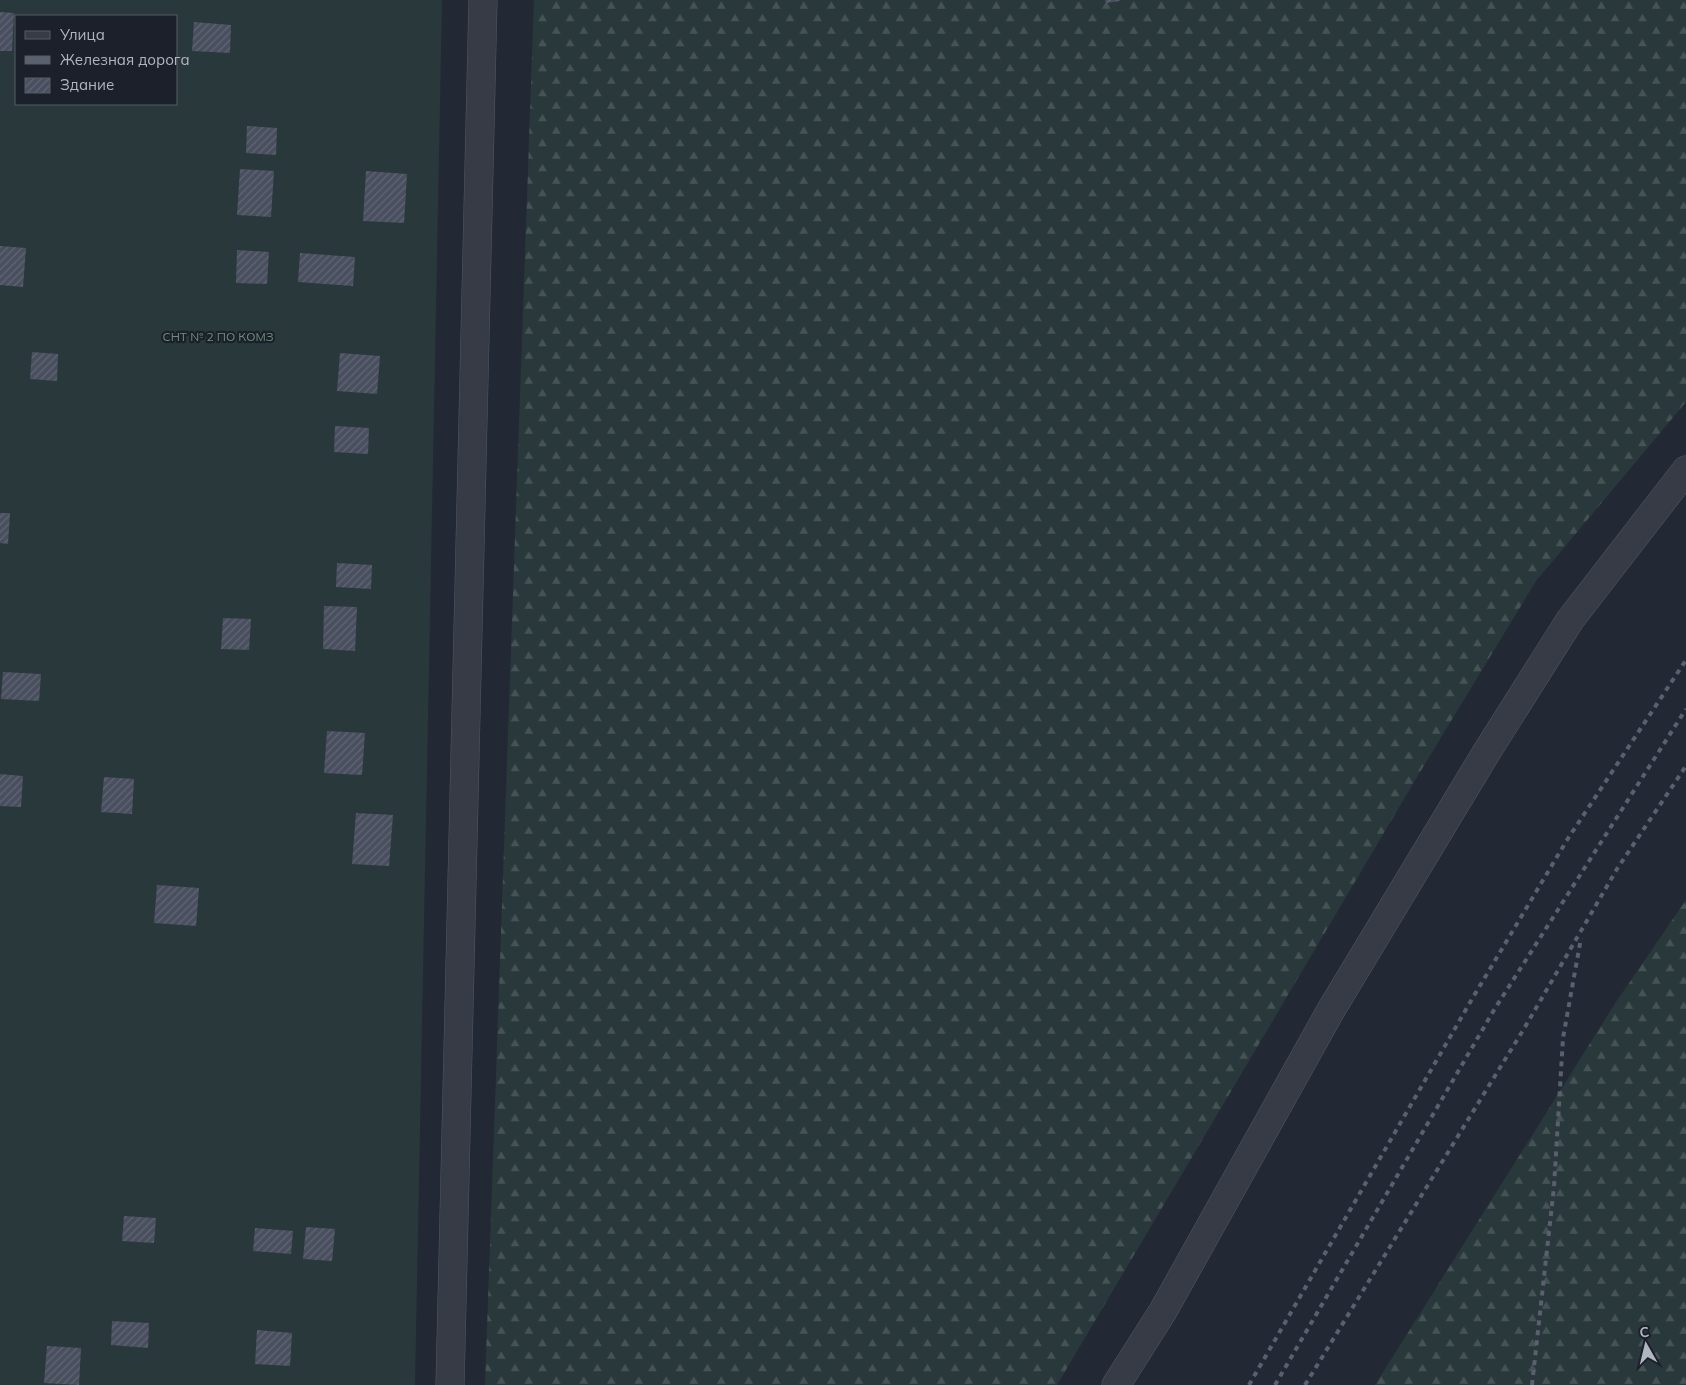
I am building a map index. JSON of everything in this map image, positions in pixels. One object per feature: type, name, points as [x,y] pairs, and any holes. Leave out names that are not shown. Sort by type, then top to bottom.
[{"type":"street","points":[[450,1385],[484,0]]},
{"type":"street","points":[[1116,1385],[1163,1311],[1331,1010],[1486,753],[1570,620],[1686,470]]},
{"type":"green space","name":"СНТ № 2 ПО КОМЗ","points":[[0,0],[442,0],[415,1385],[0,1385]]},
{"type":"green space","points":[[534,0],[1686,0],[1686,402],[1536,581],[1417,777],[1057,1385],[485,1385]]},
{"type":"green space","points":[[1686,900],[1686,1385],[1375,1385],[1616,1002]]},
{"type":"building","points":[[1105,0],[1120,0],[1120,1],[1106,3]]},
{"type":"building","points":[[0,12],[14,13],[12,51],[0,51]]},
{"type":"building","points":[[194,22],[231,25],[230,53],[192,51]]},
{"type":"building","points":[[247,126],[277,128],[276,155],[246,153]]},
{"type":"building","points":[[240,169],[274,171],[271,217],[237,215]]},
{"type":"building","points":[[366,171],[407,174],[404,223],[363,221]]},
{"type":"building","points":[[0,246],[26,248],[23,287],[0,285]]},
{"type":"building","points":[[237,250],[269,252],[267,284],[236,283]]},
{"type":"building","points":[[300,253],[355,257],[353,286],[298,282]]},
{"type":"building","points":[[32,352],[58,354],[57,381],[30,379]]},
{"type":"building","points":[[340,353],[380,356],[377,394],[337,391]]},
{"type":"building","points":[[335,426],[369,428],[368,454],[334,452]]},
{"type":"building","points":[[0,513],[10,513],[8,544],[0,543]]},
{"type":"building","points":[[337,563],[372,565],[371,589],[336,587]]},
{"type":"building","points":[[324,606],[357,607],[355,651],[323,649]]},
{"type":"building","points":[[223,618],[251,619],[249,650],[221,649]]},
{"type":"building","points":[[3,672],[41,674],[39,701],[1,699]]},
{"type":"building","points":[[327,731],[365,733],[362,775],[324,773]]},
{"type":"building","points":[[0,774],[23,776],[21,807],[0,806]]},
{"type":"building","points":[[104,777],[134,779],[132,814],[101,812]]},
{"type":"building","points":[[356,813],[393,815],[389,866],[352,864]]},
{"type":"building","points":[[157,885],[199,888],[196,926],[154,923]]},
{"type":"building","points":[[124,1216],[156,1218],[154,1243],[122,1241]]},
{"type":"building","points":[[306,1227],[335,1229],[332,1261],[303,1259]]},
{"type":"building","points":[[255,1228],[293,1231],[291,1254],[253,1251]]},
{"type":"building","points":[[112,1321],[149,1323],[148,1348],[111,1345]]},
{"type":"building","points":[[257,1330],[292,1333],[290,1366],[255,1364]]},
{"type":"building","points":[[47,1346],[81,1348],[79,1385],[44,1383]]},
{"type":"railway","points":[[1249,1385],[1472,999],[1567,840],[1686,660]]},
{"type":"railway","points":[[1275,1385],[1494,1010],[1686,709]]},
{"type":"railway","points":[[1305,1385],[1525,1027],[1617,869],[1686,766]]},
{"type":"railway","points":[[1532,1385],[1554,1187],[1563,1038],[1581,938]]}]
